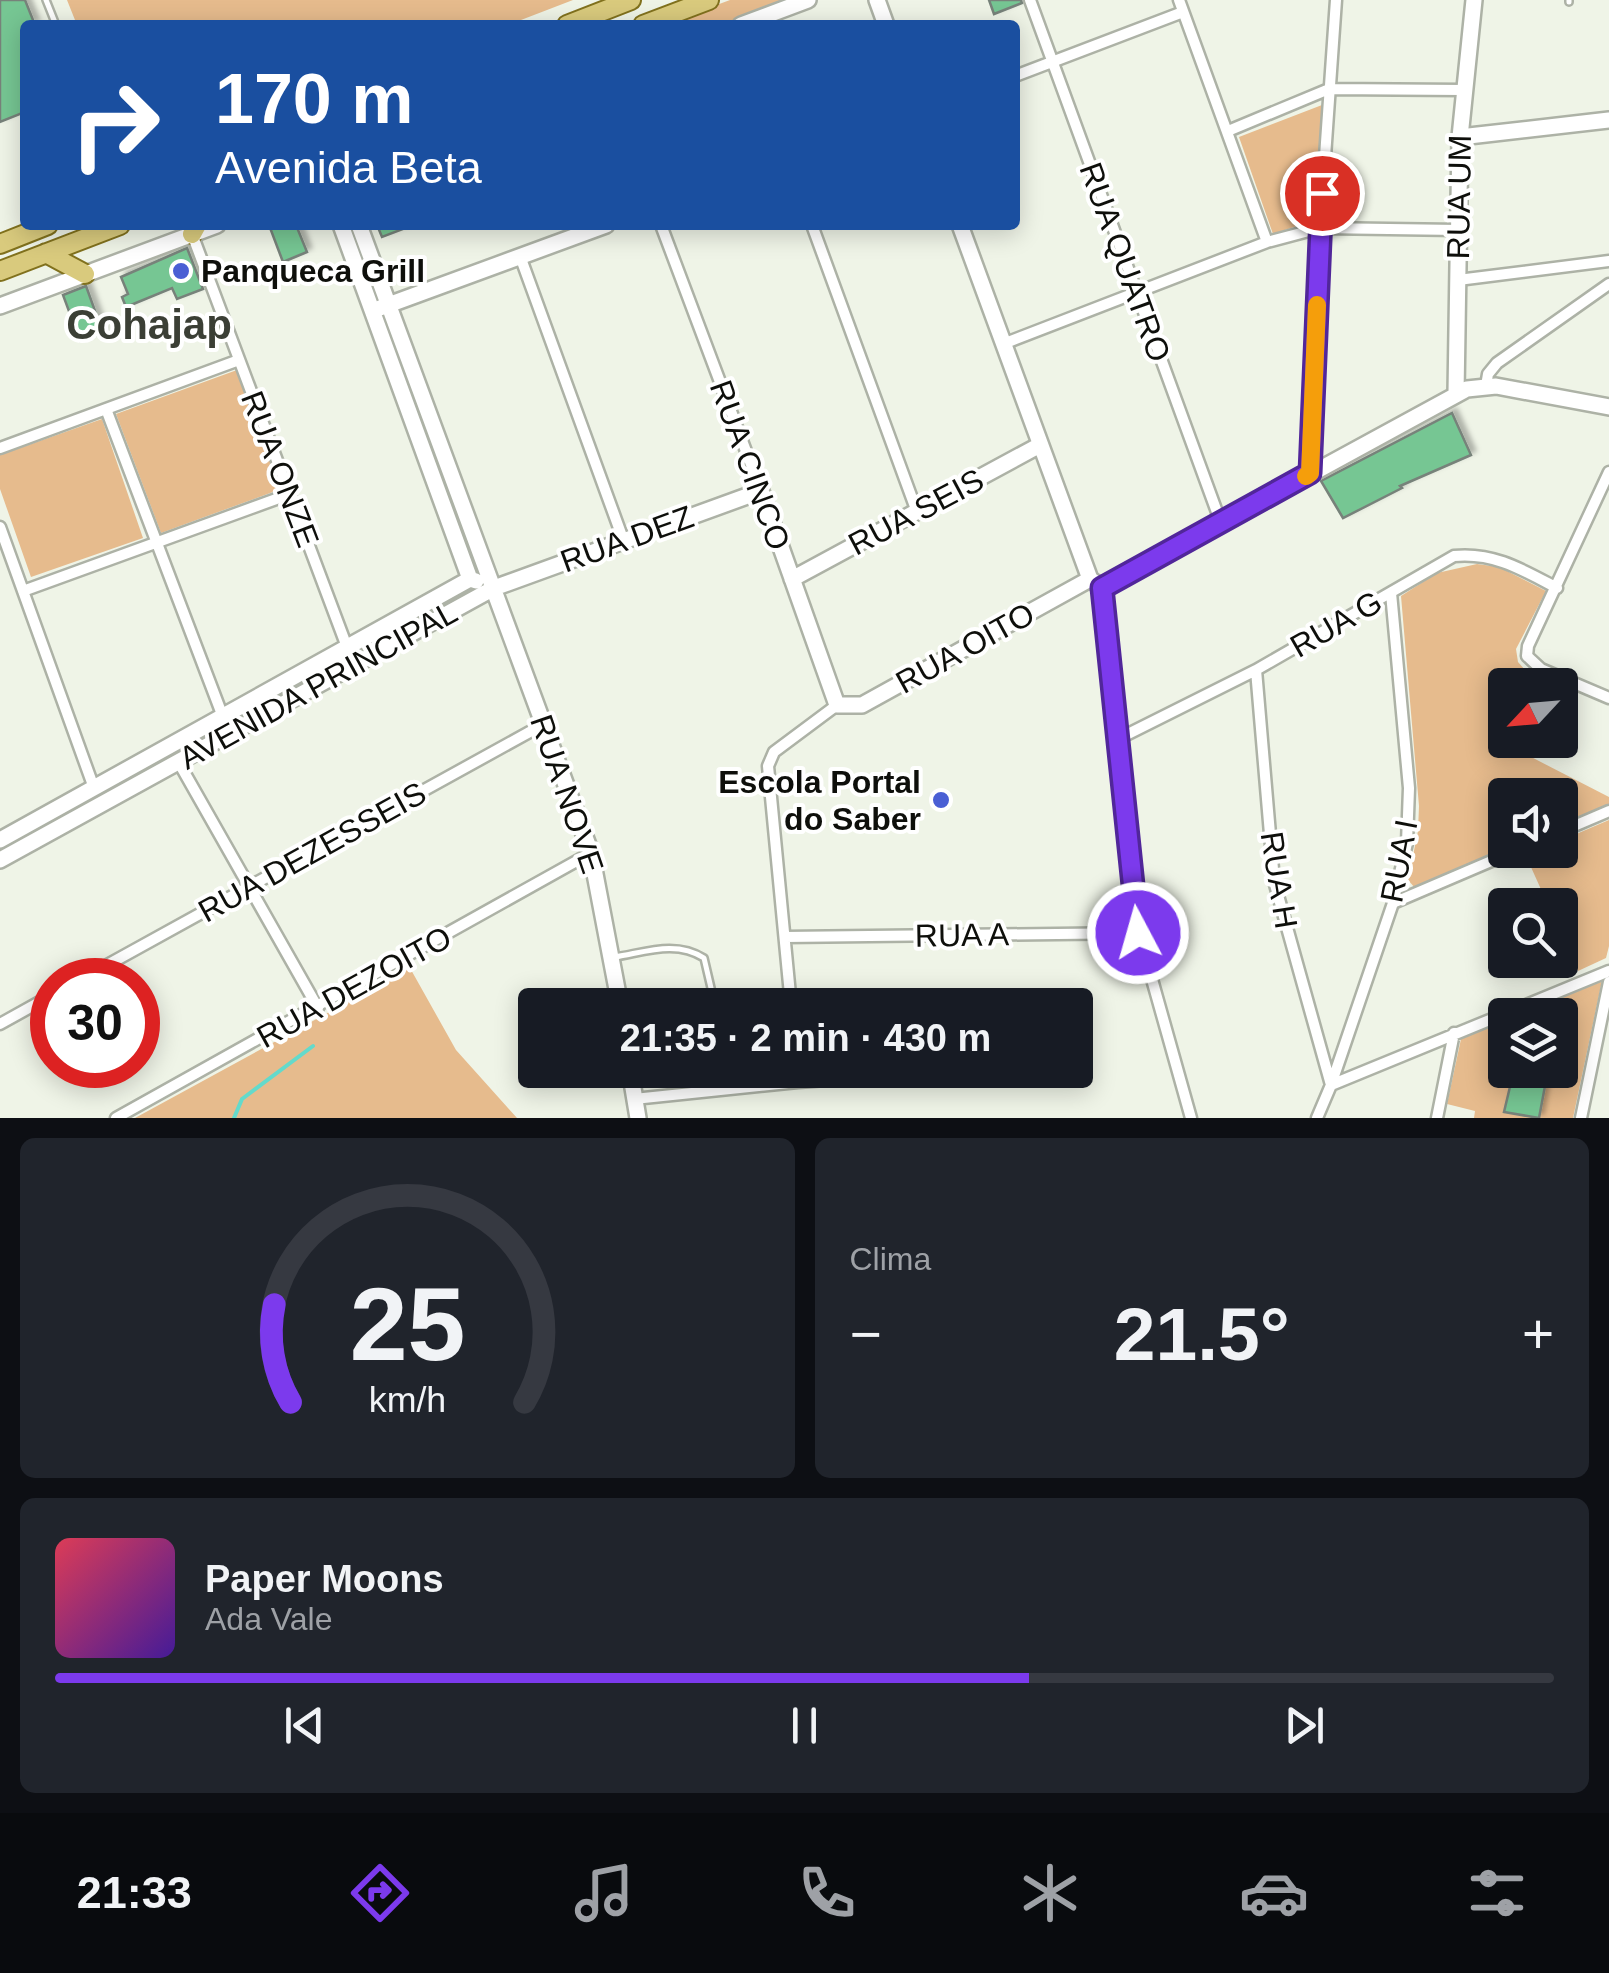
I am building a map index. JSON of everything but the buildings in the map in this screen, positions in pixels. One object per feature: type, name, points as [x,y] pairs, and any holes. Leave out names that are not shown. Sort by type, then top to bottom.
[{"type":"main road","points":[[579,20],[631,0]]},
{"type":"main road","points":[[656,20],[708,0]]},
{"type":"main road","points":[[0,244],[35,230]]},
{"type":"main road","points":[[0,271],[107,230]]},
{"type":"main road","points":[[46,253],[86,274]]},
{"type":"street","points":[[754,20],[808,0]]},
{"type":"street","name":"RUA QUATRO","points":[[1030,0],[1221,523]]},
{"type":"street","points":[[1178,0],[1267,242]]},
{"type":"street","points":[[1310,473],[1320,228],[1336,0]]},
{"type":"street","name":"RUA UM","points":[[1456,394],[1462,90],[1474,0]]},
{"type":"street","points":[[1020,74],[1183,12]]},
{"type":"street","points":[[1228,132],[1329,89],[1462,90]]},
{"type":"street","points":[[1460,137],[1609,120]]},
{"type":"street","points":[[1004,344],[1267,242],[1320,228],[1458,230]]},
{"type":"street","points":[[0,306],[195,230]]},
{"type":"street","name":"RUA ONZE","points":[[195,230],[239,360],[347,647]]},
{"type":"street","name":"AVENIDA PRINCIPAL","points":[[342,230],[380,308],[494,588]]},
{"type":"street","name":"AVENIDA PRINCIPAL","points":[[360,230],[380,308],[470,579]]},
{"type":"street","points":[[380,308],[592,230]]},
{"type":"street","name":"RUA CINCO","points":[[663,230],[837,705]]},
{"type":"street","points":[[814,230],[917,512]]},
{"type":"street","points":[[962,230],[1040,446],[1096,583],[1118,739],[1138,933],[1191,1118]]},
{"type":"street","points":[[520,256],[623,539]]},
{"type":"street","points":[[1458,280],[1609,261]]},
{"type":"street","points":[[1609,284],[1497,363],[1488,374],[1486,386],[1609,407]]},
{"type":"street","points":[[0,448],[239,360]]},
{"type":"street","name":"RUA OITO","points":[[837,705],[862,705],[1096,583],[1221,523],[1456,394],[1486,386]]},
{"type":"street","points":[[106,409],[223,716]]},
{"type":"street","name":"RUA SEIS","points":[[792,579],[1040,446]]},
{"type":"street","points":[[1609,472],[1528,646],[1527,656],[1541,669],[1609,698]]},
{"type":"street","name":"RUA DEZ","points":[[494,588],[760,492]]},
{"type":"street","points":[[23,591],[290,494]]},
{"type":"street","points":[[0,527],[94,788]]},
{"type":"street","name":"RUA G","points":[[1118,739],[1256,670],[1454,556],[1504,561],[1557,588]]},
{"type":"street","name":"AVENIDA PRINCIPAL","points":[[0,840],[470,579],[494,588]]},
{"type":"street","name":"AVENIDA PRINCIPAL","points":[[0,860],[494,588]]},
{"type":"street","name":"RUA NOVE","points":[[494,588],[591,853],[617,988]]},
{"type":"street","name":"RUA I","points":[[1316,1118],[1393,903],[1407,842],[1410,815],[1391,593]]},
{"type":"street","name":"RUA H","points":[[1256,670],[1274,881],[1331,1085]]},
{"type":"street","points":[[790,988],[768,766],[774,752],[837,705]]},
{"type":"street","name":"RUA DEZESSEIS","points":[[120,958],[544,724]]},
{"type":"street","points":[[179,763],[318,1008]]},
{"type":"street","name":"AVENIDA PRINCIPAL","points":[[133,766],[143,782]]},
{"type":"street","points":[[1578,824],[1609,810]]},
{"type":"street","name":"RUA DEZOITO","points":[[116,1118],[591,853]]},
{"type":"street","points":[[1393,903],[1488,862]]},
{"type":"street","name":"RUA A","points":[[785,937],[1138,933]]},
{"type":"street","points":[[1331,1085],[1609,970]]},
{"type":"street","points":[[1581,1118],[1609,982]]},
{"type":"street","points":[[0,1024],[30,1007]]},
{"type":"street","points":[[1437,1118],[1454,1033]]},
{"type":"street","points":[[632,1088],[638,1118]]},
{"type":"street","points":[[634,1099],[712,1088]]},
{"type":"lane","points":[[612,958],[678,946],[704,958],[711,988]]},
{"type":"shaded area","points":[[67,0],[573,0],[521,20],[75,20]]},
{"type":"shaded area","points":[[730,0],[790,0],[736,20],[676,20]]},
{"type":"shaded area","points":[[1322,105],[1315,220],[1273,234],[1239,137]]},
{"type":"shaded area","points":[[237,370],[281,489],[161,533],[116,414]]},
{"type":"shaded area","points":[[102,419],[143,538],[31,577],[0,489],[0,455]]},
{"type":"shaded area","points":[[1477,564],[1499,567],[1546,591],[1516,649],[1523,668],[1488,668],[1488,758],[1533,758],[1572,778],[1488,778],[1488,857],[1415,888],[1408,880],[1419,806],[1401,596],[1437,573]]},
{"type":"shaded area","points":[[1578,781],[1609,797],[1609,806],[1578,819]]},
{"type":"shaded area","points":[[1609,820],[1609,946],[1606,958],[1578,971],[1578,888],[1540,888],[1531,868],[1578,868],[1578,833]]},
{"type":"shaded area","points":[[410,968],[456,1050],[517,1118],[135,1118]]},
{"type":"shaded area","points":[[1602,981],[1573,1118],[1474,1118],[1475,1111],[1447,1104],[1461,1039],[1488,1028],[1488,1088],[1578,1088],[1578,998],[1560,998]]},
{"type":"waterway","points":[[234,1118],[242,1099],[313,1046]]},
{"type":"slow traffic","points":[[1306,476],[1310,473],[1317,305]]},
{"type":"place","name":"Panqueca Grill","points":[[181,271]]},
{"type":"place","name":"Escola Portal do Saber","points":[[941,800]]},
{"type":"district","name":"Cohajap","points":[[149,324]]},
{"type":"route","points":[[1138,933],[1102,588],[1310,473],[1322,193]]}]
